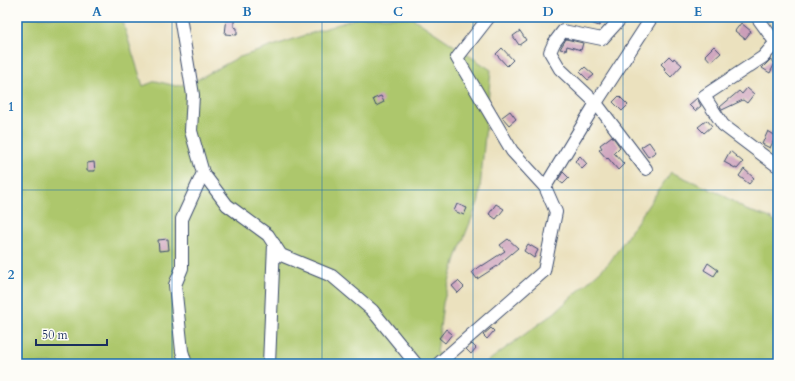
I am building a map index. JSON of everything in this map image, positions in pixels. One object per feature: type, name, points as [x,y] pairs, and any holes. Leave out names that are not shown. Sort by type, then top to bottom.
[{"type":"street","points":[[180,17],[193,95],[191,131],[203,173],[227,205],[268,235],[282,255],[332,276],[372,310],[416,364]]},
{"type":"street","points":[[438,364],[544,271],[556,212],[545,187],[512,151],[457,58],[489,17]]},
{"type":"street","points":[[622,17],[602,39],[563,31],[554,43],[550,52],[560,69],[596,103],[646,169]]},
{"type":"street","points":[[757,17],[777,43],[763,57],[704,96],[723,124],[776,166]]},
{"type":"street","points":[[545,187],[649,18]]},
{"type":"street","points":[[186,364],[182,351],[175,285],[182,268],[182,220],[203,173]]},
{"type":"street","points":[[269,364],[274,244]]},
{"type":"green space","points":[[17,17],[121,17],[143,86],[156,81],[176,86],[191,83],[237,58],[360,17],[411,17],[491,70],[479,200],[456,258],[443,303],[437,353],[459,364],[17,364]]},
{"type":"green space","points":[[671,172],[723,195],[746,210],[768,217],[778,224],[778,364],[484,364],[554,313],[609,263]]},
{"type":"building","points":[[227,17],[234,17],[234,27],[237,28],[237,35],[225,34]]},
{"type":"building","points":[[594,17],[603,17],[599,26],[591,23]]},
{"type":"building","points":[[741,23],[751,31],[745,39],[735,31]]},
{"type":"building","points":[[520,31],[526,40],[519,45],[513,36]]},
{"type":"building","points":[[566,39],[583,43],[581,50],[567,46],[566,50],[560,49]]},
{"type":"building","points":[[714,46],[721,53],[711,62],[705,55]]},
{"type":"building","points":[[502,48],[513,60],[507,66],[496,54]]},
{"type":"building","points":[[669,56],[673,60],[674,58],[682,65],[671,77],[664,70],[665,68],[661,64]]},
{"type":"building","points":[[770,60],[775,63],[770,73],[762,68]]},
{"type":"building","points":[[585,67],[594,75],[588,80],[580,72]]},
{"type":"building","points":[[747,88],[754,94],[747,103],[743,100],[722,110],[720,107],[739,91],[742,94]]},
{"type":"building","points":[[381,96],[384,102],[376,106],[373,99]]},
{"type":"building","points":[[619,96],[628,105],[622,111],[613,102]]},
{"type":"building","points":[[697,98],[701,106],[695,111],[689,105]]},
{"type":"building","points":[[510,111],[516,119],[509,125],[502,117]]},
{"type":"building","points":[[707,120],[712,126],[704,133],[698,127]]},
{"type":"building","points":[[768,131],[776,136],[770,148],[762,144]]},
{"type":"building","points":[[612,136],[620,147],[614,153],[624,164],[618,170],[599,150],[602,148],[600,145]]},
{"type":"building","points":[[649,142],[656,152],[648,157],[641,147]]},
{"type":"building","points":[[730,151],[743,162],[737,169],[724,162]]},
{"type":"building","points":[[580,156],[587,164],[582,169],[575,161]]},
{"type":"building","points":[[94,162],[95,171],[87,171],[87,163]]},
{"type":"building","points":[[744,169],[754,178],[749,184],[739,176]]},
{"type":"building","points":[[563,172],[569,178],[563,184],[558,180]]},
{"type":"building","points":[[457,204],[467,208],[464,215],[454,211]]},
{"type":"building","points":[[496,204],[504,209],[496,219],[489,214]]},
{"type":"building","points":[[168,239],[169,250],[159,251],[158,240]]},
{"type":"building","points":[[508,239],[518,248],[499,265],[477,279],[472,272],[505,251],[500,245]]},
{"type":"building","points":[[528,244],[538,250],[534,258],[524,251]]},
{"type":"building","points":[[708,263],[718,270],[714,276],[704,270]]},
{"type":"building","points":[[458,281],[464,287],[458,293],[452,286]]},
{"type":"building","points":[[491,328],[494,331],[487,339],[483,335]]},
{"type":"building","points":[[446,329],[452,334],[445,343],[439,338]]},
{"type":"building","points":[[472,344],[476,348],[471,354],[466,349]]}]
